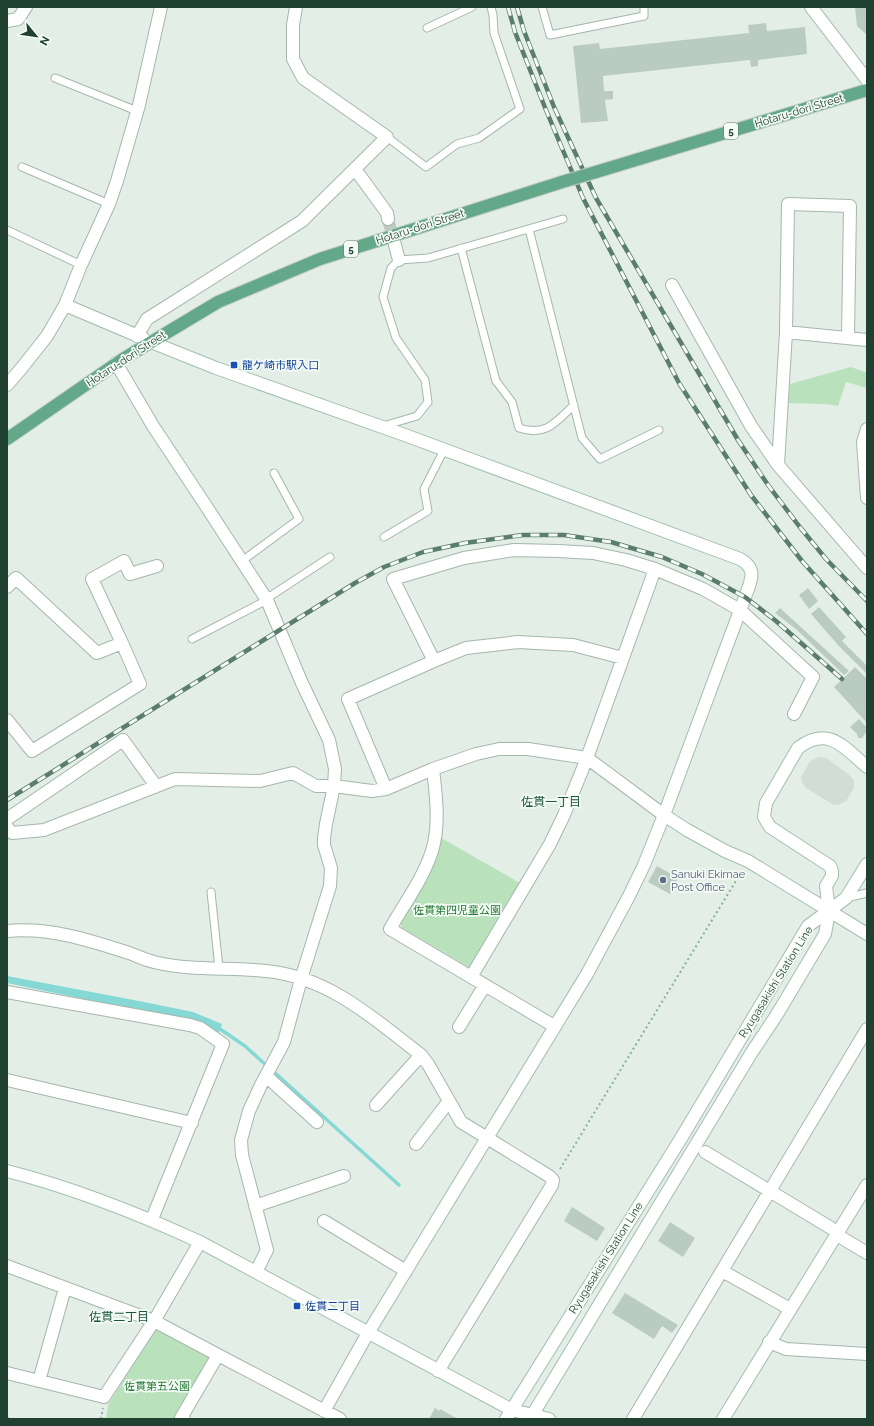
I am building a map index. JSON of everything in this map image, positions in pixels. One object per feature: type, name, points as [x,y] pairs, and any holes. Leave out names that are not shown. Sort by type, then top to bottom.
[{"type":"main road","name":"Hotaru-dori Street","points":[[7,439],[116,364],[218,302],[320,259],[562,182],[867,90]]},
{"type":"street","points":[[7,21],[18,19],[26,7]]},
{"type":"street","points":[[7,385],[47,336],[65,305],[108,204],[117,181],[137,111],[161,7]]},
{"type":"street","points":[[137,336],[147,319],[302,221],[387,137],[303,78],[293,59],[293,25],[296,7]]},
{"type":"street","points":[[811,7],[867,80]]},
{"type":"street","points":[[355,169],[386,213],[388,219]]},
{"type":"street","points":[[778,465],[786,332],[788,204],[850,206],[848,338]]},
{"type":"street","points":[[395,245],[399,260]]},
{"type":"street","points":[[672,285],[751,426],[778,465],[867,568]]},
{"type":"street","points":[[65,305],[206,365],[381,427],[740,559],[750,568],[752,575],[664,815],[644,865],[625,903],[587,974],[368,1333],[324,1411]]},
{"type":"street","points":[[786,332],[867,340]]},
{"type":"street","points":[[116,364],[153,426],[266,599],[301,681],[329,740],[335,769],[334,786],[324,838],[324,845],[331,868],[330,886],[301,979],[284,1042],[249,1111],[241,1140],[242,1155],[267,1250],[256,1272]]},
{"type":"street","points":[[867,429],[863,442],[867,498]]},
{"type":"street","points":[[434,661],[393,579],[464,558],[514,550],[558,550],[594,553],[626,560],[655,569],[703,589],[740,610],[813,677],[794,714]]},
{"type":"street","points":[[7,720],[32,752],[140,684],[92,579],[124,561],[130,574],[157,566]]},
{"type":"street","points":[[471,977],[550,844],[564,815],[587,758],[655,569]]},
{"type":"street","points":[[7,587],[16,578],[97,653],[122,643]]},
{"type":"street","points":[[386,789],[348,699],[466,648],[518,642],[573,645],[623,658]]},
{"type":"street","points":[[829,911],[826,886],[832,876],[830,866],[770,827],[764,817],[766,803],[798,748],[814,738],[833,740],[843,746],[867,767]]},
{"type":"street","points":[[7,819],[123,740],[156,786]]},
{"type":"street","points":[[7,826],[12,833],[44,830],[175,779],[260,781],[293,773],[316,786],[334,786],[372,791],[386,789],[432,768],[476,754],[499,749],[528,749],[587,758],[664,815],[687,830],[725,851],[748,861],[867,934]]},
{"type":"street","points":[[432,768],[436,823],[432,850],[423,872],[390,929],[554,1026]]},
{"type":"street","points":[[829,911],[846,898],[867,864]]},
{"type":"street","name":"Ryugasakishi Station Line","points":[[509,1414],[680,1140],[808,926],[829,911]]},
{"type":"street","name":"Ryugasakishi Station Line","points":[[531,1417],[731,1086],[776,1016],[825,934],[829,911]]},
{"type":"street","points":[[7,931],[34,930],[61,934],[155,962],[178,966],[268,971],[323,986],[352,1003],[421,1055],[428,1064],[461,1122],[549,1176],[553,1180],[552,1185],[438,1371]]},
{"type":"street","points":[[459,1027],[485,985]]},
{"type":"street","points":[[7,992],[190,1025],[200,1028],[223,1044],[152,1219]]},
{"type":"street","points":[[633,1419],[867,1029]]},
{"type":"street","points":[[376,1105],[421,1055]]},
{"type":"street","points":[[266,1076],[316,1122]]},
{"type":"street","points":[[7,1080],[192,1123]]},
{"type":"street","points":[[416,1144],[449,1101]]},
{"type":"street","points":[[705,1152],[770,1191],[867,1253]]},
{"type":"street","points":[[7,1171],[78,1192],[152,1219],[200,1242],[438,1371],[509,1414],[549,1419]]},
{"type":"street","points":[[255,1206],[344,1176]]},
{"type":"street","points":[[723,1419],[790,1310],[834,1231],[867,1185]]},
{"type":"street","points":[[324,1221],[406,1271]]},
{"type":"street","points":[[7,1374],[104,1397],[154,1321],[200,1242]]},
{"type":"street","points":[[7,1266],[154,1321],[340,1419]]},
{"type":"street","points":[[722,1271],[790,1310]]},
{"type":"street","points":[[38,1381],[65,1288]]},
{"type":"street","points":[[769,1342],[786,1349],[867,1354]]},
{"type":"street","points":[[184,1419],[182,1418],[218,1355]]},
{"type":"lane","points":[[427,28],[472,7]]},
{"type":"lane","points":[[387,137],[426,167],[457,144],[479,138],[520,109],[494,33],[493,15],[490,7]]},
{"type":"lane","points":[[542,7],[550,35],[644,16],[644,7]]},
{"type":"lane","points":[[55,78],[137,111]]},
{"type":"lane","points":[[22,167],[108,204]]},
{"type":"lane","points":[[381,427],[417,416],[428,402],[425,380],[396,338],[384,297],[391,268],[399,260],[428,258],[563,219]]},
{"type":"lane","points":[[529,229],[582,438],[600,459],[659,430]]},
{"type":"lane","points":[[7,230],[81,265]]},
{"type":"lane","points":[[461,248],[496,381],[512,402],[519,428],[530,432],[549,428],[574,405]]},
{"type":"lane","points":[[384,537],[428,511],[424,489],[444,450]]},
{"type":"lane","points":[[242,561],[299,519],[274,473]]},
{"type":"lane","points":[[192,639],[266,599],[330,557]]},
{"type":"lane","points":[[212,892],[219,968]]},
{"type":"lane","points":[[846,898],[867,894]]},
{"type":"path","points":[[553,1180],[748,861]]},
{"type":"path","points":[[7,1418],[11,1419]]},
{"type":"shaded area","points":[[819,757],[826,758],[854,780],[854,788],[846,801],[838,805],[832,804],[806,788],[802,782],[801,777],[809,763]]},
{"type":"green space","points":[[851,367],[867,373],[867,388],[846,382],[838,406],[825,404],[788,403],[790,384]]},
{"type":"green space","name":"佐貫第四児童公園","points":[[441,838],[520,883],[473,966],[469,967],[402,928],[400,923],[428,878]]},
{"type":"green space","name":"佐貫第五公園","points":[[155,1329],[209,1358],[174,1419],[106,1419],[108,1405]]},
{"type":"water","points":[[7,976],[193,1012],[222,1024],[219,1033],[190,1021],[7,983]]},
{"type":"building","points":[[855,7],[867,7],[867,35],[857,26]]},
{"type":"building","points":[[766,23],[767,31],[805,27],[807,54],[758,60],[758,66],[751,67],[750,60],[603,76],[604,91],[613,91],[613,99],[605,100],[608,121],[581,123],[573,46],[599,43],[600,49],[749,33],[748,25]]},
{"type":"building","points":[[808,588],[818,601],[809,609],[799,595]]},
{"type":"building","points":[[819,607],[846,637],[842,641],[867,666],[867,674],[838,645],[811,614]]},
{"type":"building","points":[[780,608],[849,671],[844,675],[797,630],[775,613]]},
{"type":"building","points":[[855,667],[867,679],[867,723],[834,687]]},
{"type":"building","points":[[859,719],[867,728],[867,731],[862,738],[858,738],[857,734],[850,727]]},
{"type":"building","points":[[657,866],[678,878],[670,894],[648,882]]},
{"type":"building","points":[[572,1207],[605,1228],[597,1241],[564,1221]]},
{"type":"building","points":[[670,1222],[695,1238],[683,1257],[658,1241]]},
{"type":"building","points":[[625,1293],[678,1325],[672,1333],[662,1326],[654,1339],[612,1313]]},
{"type":"building","points":[[435,1408],[439,1411],[440,1409],[458,1419],[429,1419]]},
{"type":"waterway","points":[[217,1027],[245,1046],[268,1067]]},
{"type":"waterway","points":[[274,1072],[399,1185]]},
{"type":"tunnel","points":[[388,219],[395,245]]},
{"type":"railway","points":[[508,7],[515,32],[583,198],[679,383],[751,495],[802,561],[867,634]]},
{"type":"railway","points":[[517,7],[524,31],[554,107],[596,198],[738,440],[768,485],[799,526],[826,559],[867,601]]},
{"type":"railway","points":[[7,800],[355,583],[384,567],[423,552],[465,543],[523,535],[564,535],[611,542],[662,557],[702,574],[745,597],[776,621],[842,679]]},
{"type":"place","name":"龍ケ崎市駅入口","points":[[234,365]]},
{"type":"place","name":"Sanuki Ekimae Post Office","points":[[663,880]]},
{"type":"place","name":"佐貫二丁目","points":[[297,1306]]},
{"type":"district","name":"佐貫一丁目","points":[[551,802]]},
{"type":"district","name":"佐貫二丁目","points":[[119,1317]]}]
